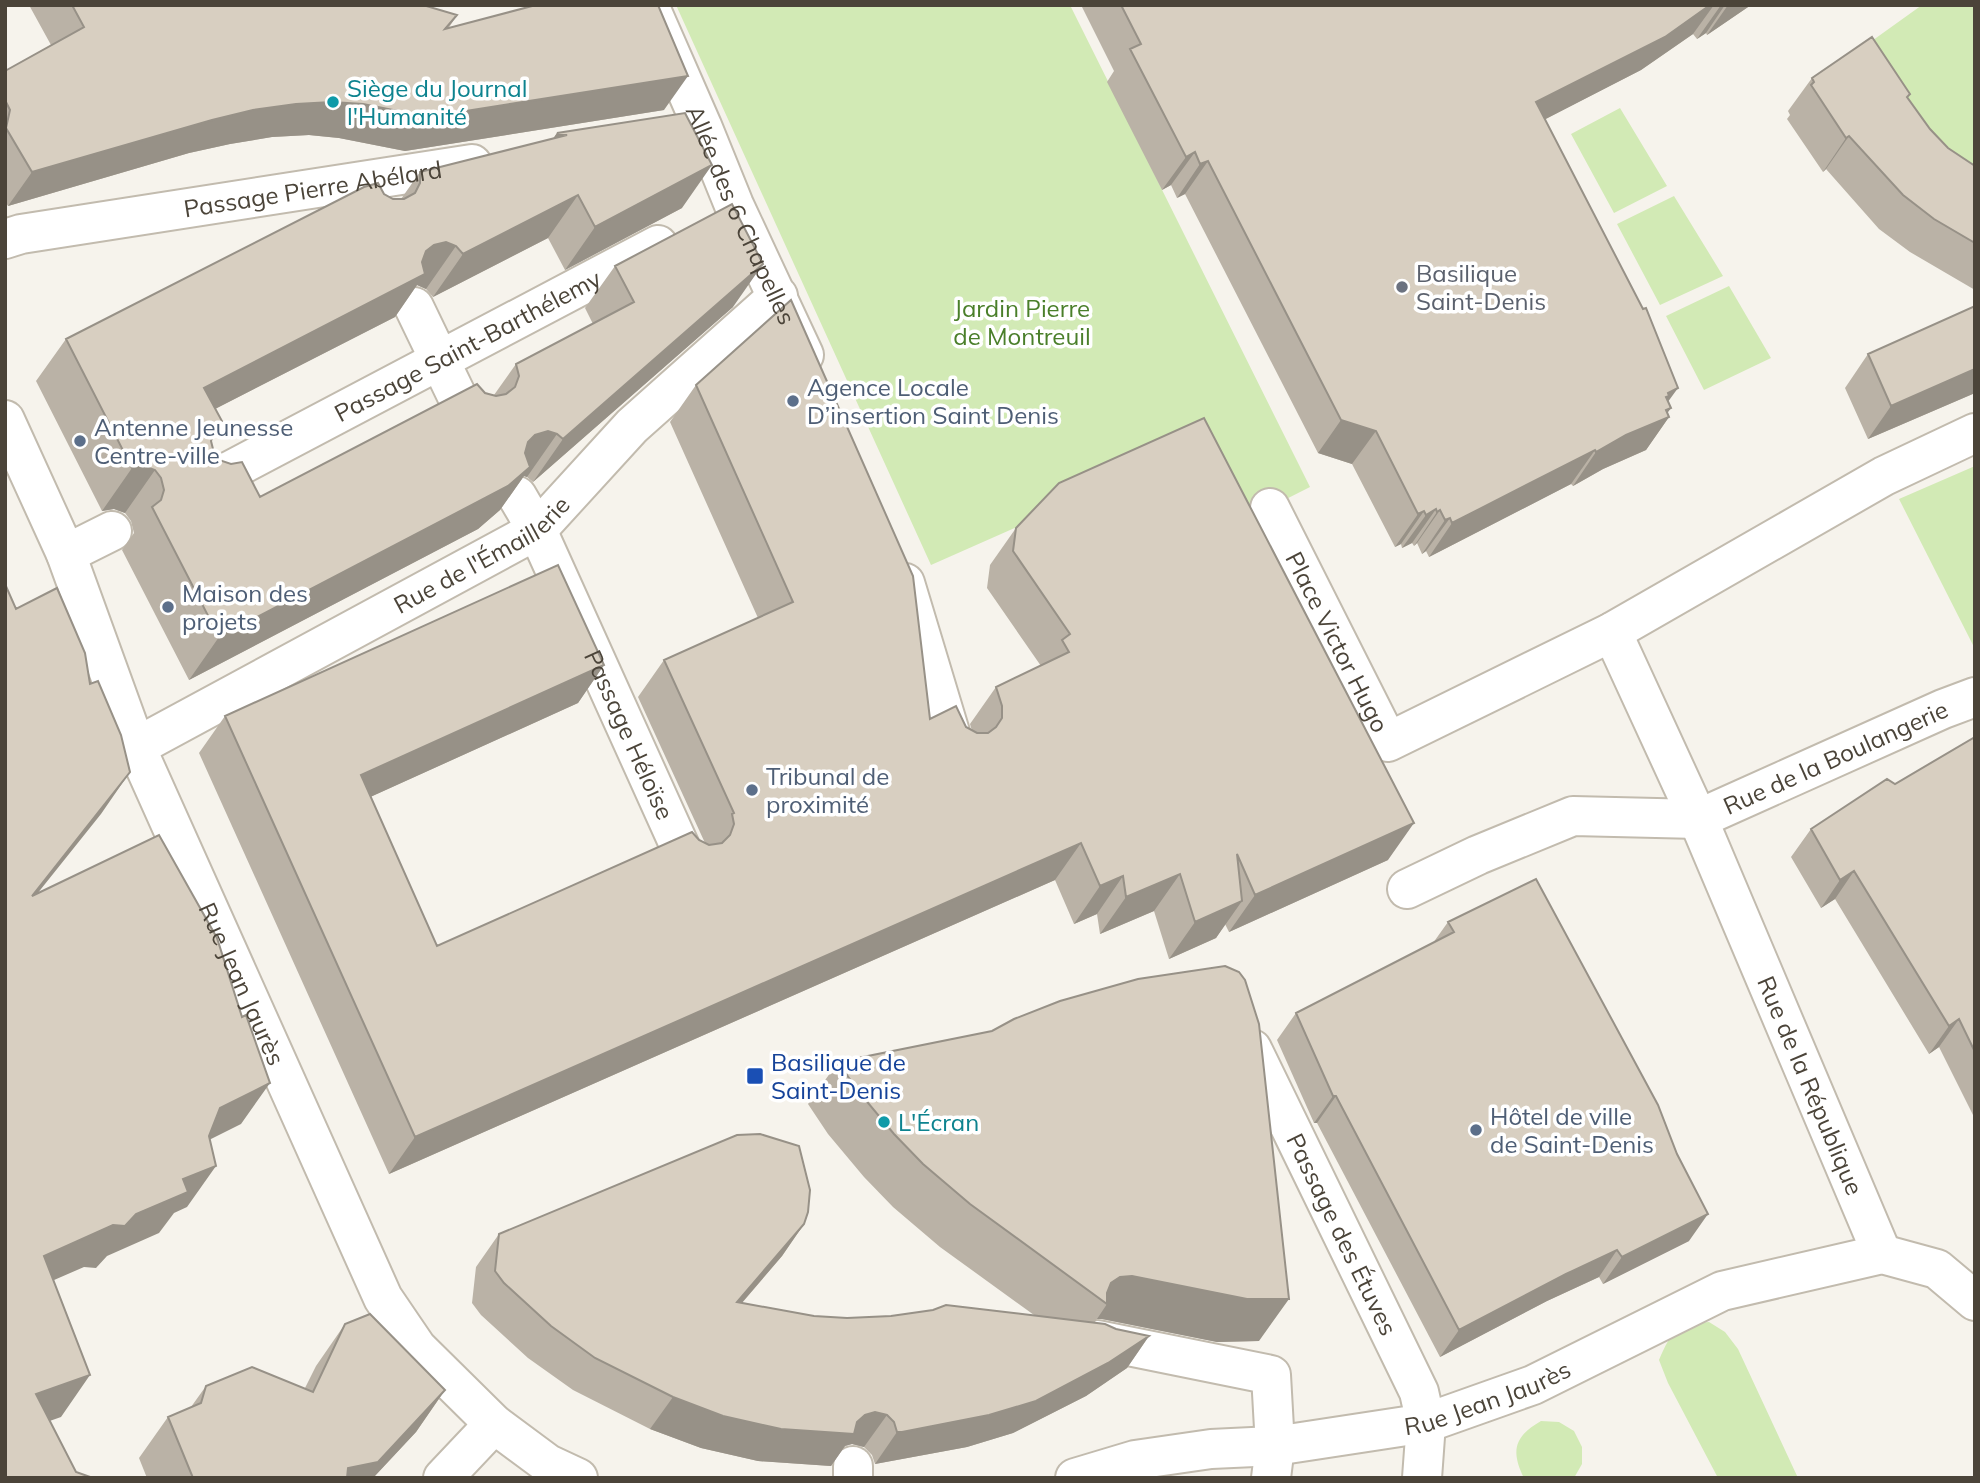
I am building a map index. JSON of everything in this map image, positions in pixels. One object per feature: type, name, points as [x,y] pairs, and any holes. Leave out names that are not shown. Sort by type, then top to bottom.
[{"type":"street","name":"Allée des 6 Chapelles","points":[[649,5],[702,126],[709,218],[778,296],[816,382]]},
{"type":"street","points":[[663,132],[702,126]]},
{"type":"street","name":"Passage Pierre Abélard","points":[[5,239],[21,234],[507,159]]},
{"type":"street","points":[[358,183],[369,221]]},
{"type":"street","name":"Passage Saint-Barthélemy","points":[[203,485],[709,218]]},
{"type":"street","name":"Rue de l'Émaillerie","points":[[136,747],[537,530],[632,426],[778,296]]},
{"type":"street","points":[[414,307],[467,417]]},
{"type":"street","name":"Rue Jean Jaurès","points":[[5,420],[66,554],[136,747],[383,1298],[417,1348],[494,1424],[548,1464],[578,1478]]},
{"type":"street","name":"Place Victor Hugo","points":[[1270,508],[1388,742],[1612,632],[1884,477],[1975,433]]},
{"type":"street","name":"Passage Héloïse","points":[[517,496],[537,530],[686,860]]},
{"type":"street","points":[[66,554],[112,531]]},
{"type":"street","points":[[898,566],[955,749]]},
{"type":"street","points":[[1407,889],[1478,855],[1573,816],[1698,819],[1612,632]]},
{"type":"street","name":"Rue de la Boulangerie","points":[[1698,819],[1943,709],[1975,698]]},
{"type":"street","name":"Rue de la République","points":[[1698,819],[1882,1254]]},
{"type":"street","name":"Passage des Étuves","points":[[1252,1049],[1419,1392],[1426,1423],[1422,1478]]},
{"type":"street","points":[[1882,1254],[1937,1269],[1975,1301]]},
{"type":"street","name":"Rue Jean Jaurès","points":[[1074,1478],[1135,1460],[1211,1449],[1273,1462],[1426,1423],[1533,1385],[1722,1291],[1882,1254]]},
{"type":"street","points":[[1098,1340],[1270,1375],[1273,1462]]},
{"type":"street","points":[[443,1478],[494,1424]]},
{"type":"green space","name":"Jardin Pierre de Montreuil","points":[[676,5],[1070,5],[1310,487],[1219,533],[1044,515],[931,565]]},
{"type":"green space","points":[[1922,5],[1975,5],[1975,183],[1962,176],[1869,43]]},
{"type":"green space","points":[[1620,108],[1667,186],[1614,213],[1571,134]]},
{"type":"green space","points":[[1674,196],[1723,276],[1660,305],[1617,224]]},
{"type":"green space","points":[[1729,286],[1771,358],[1704,390],[1666,316]]},
{"type":"green space","points":[[1975,466],[1975,649],[1899,499]]},
{"type":"green space","points":[[1709,1322],[1725,1332],[1738,1349],[1798,1478],[1718,1478],[1668,1383],[1659,1360],[1667,1342],[1676,1331],[1689,1325]]},
{"type":"green space","points":[[1541,1421],[1559,1422],[1574,1431],[1582,1447],[1582,1464],[1574,1478],[1524,1478],[1517,1459],[1518,1445],[1525,1432]]},
{"type":"building","name":"Siège du Journal l'Humanité","points":[[72,5],[423,5],[457,15],[445,29],[536,5],[658,5],[688,76],[428,117],[363,104],[332,102],[253,110],[32,172],[6,128],[10,110],[5,100],[5,71],[84,27]]},
{"type":"building","name":"Basilique Saint-Denis","points":[[1121,5],[1710,5],[1665,37],[1536,102],[1643,309],[1646,308],[1678,388],[1666,397],[1671,408],[1666,410],[1669,417],[1626,435],[1596,452],[1595,450],[1452,523],[1450,518],[1445,520],[1440,510],[1437,512],[1436,509],[1426,515],[1424,511],[1418,514],[1376,431],[1341,420],[1208,161],[1200,164],[1195,152],[1186,157],[1130,49],[1141,44]]},
{"type":"building","points":[[1872,37],[1910,94],[1907,97],[1930,129],[1948,148],[1975,166],[1975,243],[1934,219],[1903,195],[1849,136],[1846,138],[1811,85],[1814,82],[1812,78]]},
{"type":"building","points":[[685,113],[712,165],[595,227],[578,195],[463,254],[456,246],[446,242],[434,245],[426,251],[422,262],[425,274],[204,388],[223,423],[215,430],[211,441],[214,453],[222,461],[231,464],[242,462],[260,497],[477,384],[485,393],[496,396],[506,394],[515,387],[519,376],[516,364],[634,302],[615,266],[732,204],[763,264],[563,439],[548,431],[535,435],[528,442],[525,453],[530,467],[508,486],[219,637],[152,507],[161,500],[164,490],[161,478],[155,470],[144,466],[132,468],[66,339],[364,187],[378,183],[384,194],[393,199],[404,199],[415,193],[420,183],[420,172],[567,135],[557,133]]},
{"type":"building","points":[[791,300],[913,576],[930,719],[956,706],[966,727],[977,733],[988,733],[1002,718],[1002,706],[996,687],[1069,652],[1062,640],[1070,634],[1013,551],[1016,528],[1059,483],[1204,418],[1414,823],[1255,895],[1237,854],[1242,901],[1195,922],[1180,874],[1126,897],[1123,876],[1100,886],[1081,843],[415,1137],[225,716],[558,565],[604,665],[361,775],[437,946],[692,832],[699,840],[709,845],[722,843],[730,835],[734,813],[664,660],[793,602],[696,385]]},
{"type":"building","points":[[1975,306],[1975,369],[1891,406],[1868,354]]},
{"type":"building","points":[[5,584],[16,609],[57,588],[85,653],[90,684],[98,681],[121,735],[130,772],[32,896],[159,835],[217,938],[242,1017],[246,1015],[270,1083],[220,1108],[209,1136],[216,1166],[183,1179],[188,1192],[136,1214],[125,1226],[113,1225],[44,1256],[90,1375],[36,1394],[76,1472],[93,1478],[5,1478]]},
{"type":"building","points":[[1975,737],[1975,1052],[1959,1019],[1949,1026],[1854,871],[1840,880],[1811,829],[1887,779],[1895,784]]},
{"type":"building","name":"Hôtel de ville de Saint-Denis","points":[[1536,879],[1658,1105],[1677,1154],[1708,1214],[1622,1257],[1617,1250],[1459,1330],[1336,1096],[1333,1096],[1296,1013],[1454,932],[1448,922]]},
{"type":"building","points":[[1225,966],[1239,972],[1245,980],[1259,1024],[1289,1299],[1247,1299],[1132,1276],[1120,1277],[1111,1283],[1107,1304],[970,1204],[923,1164],[858,1091],[838,1062],[992,1031],[1060,1001],[1138,979]]},
{"type":"building","points":[[760,1134],[799,1146],[810,1190],[808,1212],[804,1224],[737,1302],[814,1316],[847,1318],[891,1316],[933,1310],[946,1305],[1105,1324],[1149,1336],[1108,1363],[1036,1401],[989,1415],[902,1432],[897,1432],[894,1422],[887,1415],[875,1412],[865,1415],[857,1422],[854,1434],[781,1429],[723,1416],[673,1397],[595,1358],[551,1326],[504,1283],[495,1271],[499,1234],[737,1135]]},
{"type":"building","points":[[370,1314],[445,1390],[378,1462],[348,1468],[347,1478],[193,1478],[168,1417],[201,1403],[206,1386],[252,1367],[313,1392],[345,1324]]},
{"type":"place","name":"Siège du Journal l'Humanité","points":[[333,102]]},
{"type":"place","name":"Basilique Saint-Denis","points":[[1402,287]]},
{"type":"place","name":"Agence Locale D’insertion Saint Denis","points":[[793,401]]},
{"type":"place","name":"Antenne Jeunesse Centre-ville","points":[[80,441]]},
{"type":"place","name":"Maison des projets","points":[[168,607]]},
{"type":"place","name":"Tribunal de proximité","points":[[752,790]]},
{"type":"place","name":"Basilique de Saint-Denis","points":[[755,1076]]},
{"type":"place","name":"L'Écran","points":[[884,1122]]},
{"type":"place","name":"Hôtel de ville de Saint-Denis","points":[[1476,1130]]}]
